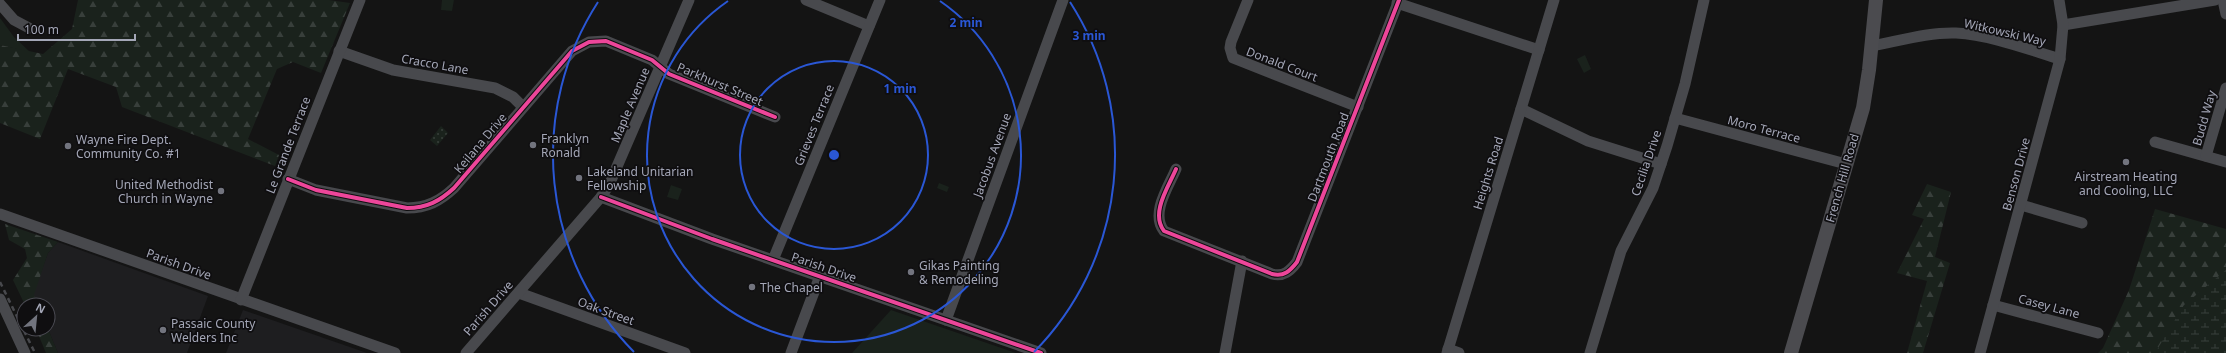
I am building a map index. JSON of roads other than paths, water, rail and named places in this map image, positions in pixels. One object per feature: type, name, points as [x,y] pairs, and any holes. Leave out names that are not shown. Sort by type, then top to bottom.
[{"type":"main road","name":"French Hill Road","points":[[1791,353],[1863,108],[1872,46],[1876,0]]},
{"type":"street","name":"Le Grande Terrace","points":[[241,300],[360,0]]},
{"type":"street","name":"Maple Avenue","points":[[601,197],[623,155],[689,0]]},
{"type":"street","points":[[806,0],[869,26]]},
{"type":"street","name":"Grieves Terrace","points":[[773,260],[880,0]]},
{"type":"street","name":"Jacobus Avenue","points":[[946,320],[1063,0]]},
{"type":"street","name":"Donald Court","points":[[1248,0],[1231,42],[1231,53],[1233,58],[1358,107]]},
{"type":"street","name":"Heights Road","points":[[1452,352],[1521,108],[1554,0]]},
{"type":"street","name":"Cecilia Drive","points":[[1590,353],[1621,251],[1653,188],[1661,164],[1700,24],[1704,0]]},
{"type":"street","name":"Benson Drive","points":[[1980,353],[2060,59],[2063,25],[2059,0]]},
{"type":"street","points":[[2063,25],[2214,0]]},
{"type":"street","points":[[2223,0],[2226,14]]},
{"type":"street","points":[[1398,2],[1539,50]]},
{"type":"street","name":"Dartmouth Road","points":[[1176,168],[1158,214],[1160,226],[1167,232],[1277,275],[1287,273],[1294,266],[1358,107],[1398,2]]},
{"type":"street","points":[[0,4],[14,20],[29,28]]},
{"type":"street","name":"Witkowski Way","points":[[1872,46],[1928,36],[1958,33],[1992,40],[2060,59]]},
{"type":"street","name":"Keilana Drive","points":[[288,179],[331,194],[407,208],[427,206],[437,202],[454,188],[572,51],[589,42],[598,41],[611,43],[652,60],[660,67]]},
{"type":"street","name":"Cracco Lane","points":[[339,51],[393,70],[495,88],[513,97],[523,107]]},
{"type":"street","name":"Parkhurst Street","points":[[660,67],[669,74],[775,117]]},
{"type":"street","name":"Budd Way","points":[[2206,156],[2226,88]]},
{"type":"street","points":[[1521,108],[1588,141],[1661,164]]},
{"type":"street","name":"Moro Terrace","points":[[1675,118],[1846,164]]},
{"type":"street","points":[[2155,142],[2226,162]]},
{"type":"street","name":"Parish Drive","points":[[466,353],[601,197],[773,260],[1041,353]]},
{"type":"street","points":[[2021,204],[2082,222]]},
{"type":"street","name":"Parish Drive","points":[[4,216],[394,353]]},
{"type":"street","points":[[1225,353],[1242,261]]},
{"type":"street","points":[[791,353],[820,276]]},
{"type":"street","name":"Oak Street","points":[[519,293],[685,353]]},
{"type":"street","points":[[0,299],[25,353]]},
{"type":"street","name":"Casey Lane","points":[[1993,305],[2098,333]]},
{"type":"railway","points":[[0,282],[35,353]]},
{"type":"place","name":"Franklyn Ronald","points":[[533,145]]},
{"type":"place","name":"Wayne Fire Dept. Community Co. #1","points":[[68,146]]},
{"type":"place","name":"Airstream Heating and Cooling, LLC","points":[[2126,162]]},
{"type":"place","name":"Lakeland Unitarian Fellowship","points":[[579,178]]},
{"type":"place","name":"United Methodist Church in Wayne","points":[[221,191]]},
{"type":"place","name":"Gikas Painting & Remodeling","points":[[911,272]]},
{"type":"place","name":"The Chapel","points":[[752,287]]},
{"type":"place","name":"Passaic County Welders Inc","points":[[163,330]]}]
